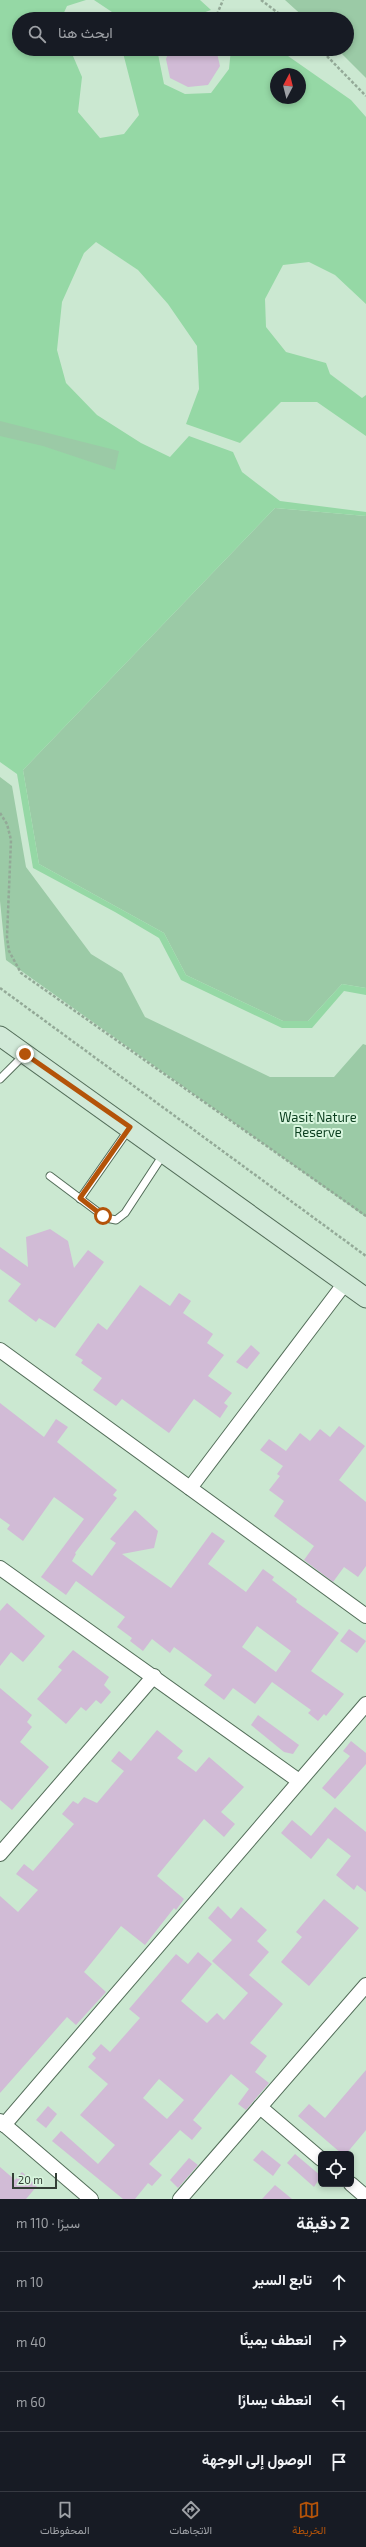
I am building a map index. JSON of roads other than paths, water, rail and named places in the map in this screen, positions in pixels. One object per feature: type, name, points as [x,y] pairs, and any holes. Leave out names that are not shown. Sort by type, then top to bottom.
[{"type":"main road","points":[[0,1036],[165,1152],[366,1298]]},
{"type":"street","points":[[190,1488],[345,1283]]},
{"type":"street","points":[[0,1350],[366,1616]]},
{"type":"street","points":[[0,1568],[154,1676],[299,1781]]},
{"type":"street","points":[[0,1854],[154,1676]]},
{"type":"street","points":[[91,2199],[2,2123],[366,1704]]},
{"type":"street","points":[[180,2199],[366,1985]]},
{"type":"street","points":[[260,2108],[318,2156]]},
{"type":"street","points":[[354,2187],[366,2197]]},
{"type":"lane","points":[[0,1079],[25,1054]]},
{"type":"lane","points":[[80,1198],[130,1127]]},
{"type":"lane","points":[[50,1176],[109,1220],[120,1218],[165,1152]]},
{"type":"park label","name":"Wasit Nature Reserve","points":[[318,1124]]}]
